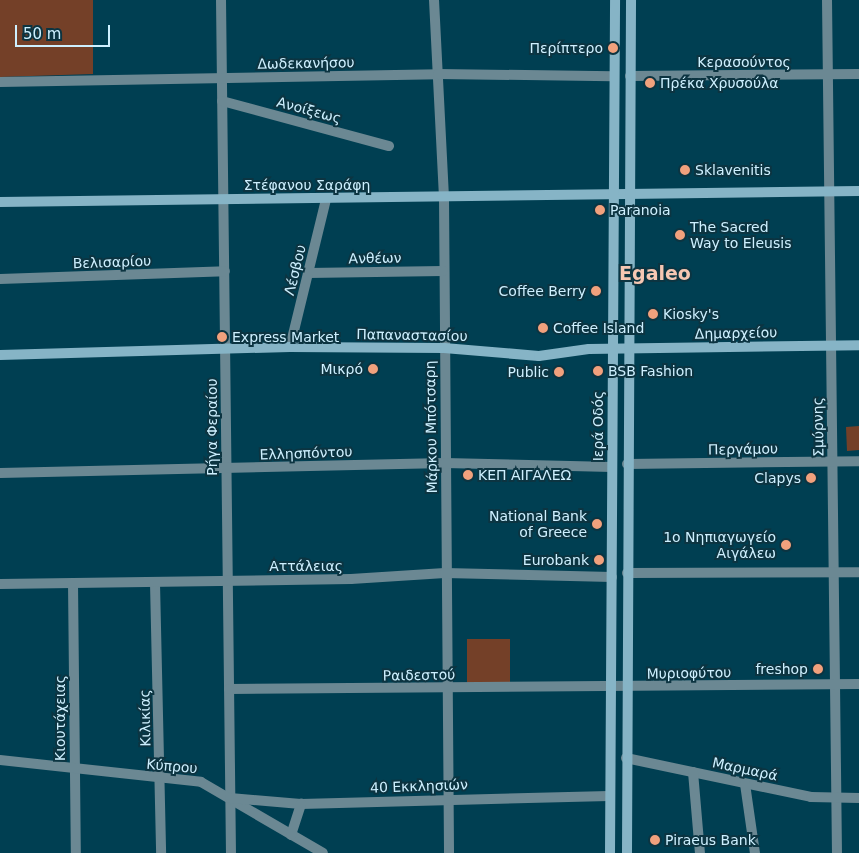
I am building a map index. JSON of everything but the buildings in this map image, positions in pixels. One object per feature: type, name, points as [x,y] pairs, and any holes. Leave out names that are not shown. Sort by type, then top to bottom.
[{"type":"street","name":"Ρήγα Φεραίου","points":[[221,0],[231,853]]},
{"type":"street","name":"Μάρκου Μπότσαρη","points":[[434,0],[444,198],[446,688],[449,853]]},
{"type":"street","name":"Ιερά Οδός","points":[[610,853],[613,76],[615,0]]},
{"type":"street","points":[[627,853],[627,464],[631,0]]},
{"type":"street","name":"Σμύρνης","points":[[827,0],[834,684],[838,853]]},
{"type":"street","name":"Δωδεκανήσου","points":[[0,82],[438,74],[613,76]]},
{"type":"street","name":"Κερασούντος","points":[[630,76],[859,74]]},
{"type":"street","name":"Ανοίξεως","points":[[222,101],[389,146]]},
{"type":"street","name":"Στέφανου Σαράφη","points":[[0,202],[444,198],[859,191]]},
{"type":"street","name":"Λέσβου","points":[[290,347],[326,199]]},
{"type":"street","name":"Βελισαρίου","points":[[0,279],[225,271]]},
{"type":"street","name":"Ανθέων","points":[[308,273],[443,271]]},
{"type":"street","name":"Δημαρχείου","points":[[613,349],[859,345]]},
{"type":"street","name":"Παπαναστασίου","points":[[0,355],[290,347],[444,348],[523,356],[613,349]]},
{"type":"street","name":"Περγάμου","points":[[627,464],[859,461]]},
{"type":"street","name":"Ελλησπόντου","points":[[0,473],[445,464],[612,467]]},
{"type":"street","points":[[627,574],[859,572]]},
{"type":"street","name":"Αττάλειας","points":[[0,584],[155,583],[446,573],[612,577]]},
{"type":"street","name":"Κιουτάχειας","points":[[73,583],[76,853]]},
{"type":"street","name":"Κιλικίας","points":[[155,583],[161,853]]},
{"type":"street","name":"Μυριοφύτου","points":[[610,687],[859,684]]},
{"type":"street","name":"Ραιδεστού","points":[[229,690],[610,687]]},
{"type":"street","name":"Μαρμαρά","points":[[626,758],[745,784],[837,798],[859,798]]},
{"type":"street","name":"Κύπρου","points":[[0,760],[74,772],[201,782],[323,853]]},
{"type":"street","points":[[693,772],[700,853]]},
{"type":"street","points":[[745,784],[755,853]]},
{"type":"street","name":"40 Εκκλησιών","points":[[230,798],[301,804],[448,798],[609,796]]},
{"type":"street","points":[[291,835],[301,804]]},
{"type":"shaded area","points":[[0,0],[93,0],[93,74],[0,77]]},
{"type":"shaded area","points":[[859,426],[859,450],[847,451],[846,427]]},
{"type":"shaded area","points":[[467,639],[510,639],[510,684],[467,685]]},
{"type":"place","name":"Περίπτερο","points":[[613,48]]},
{"type":"place","name":"Πρέκα Χρυσούλα","points":[[650,83]]},
{"type":"place","name":"Sklavenitis","points":[[685,170]]},
{"type":"place","name":"Paranoia","points":[[600,210]]},
{"type":"place","name":"The Sacred Way to Eleusis","points":[[680,235]]},
{"type":"place","name":"Coffee Berry","points":[[596,291]]},
{"type":"place","name":"Kiosky's","points":[[653,314]]},
{"type":"place","name":"Coffee Island","points":[[543,328]]},
{"type":"place","name":"Express Market","points":[[222,337]]},
{"type":"place","name":"Μικρό","points":[[373,369]]},
{"type":"place","name":"BSB Fashion","points":[[598,371]]},
{"type":"place","name":"Public","points":[[559,372]]},
{"type":"place","name":"ΚΕΠ ΑΙΓΑΛΕΩ","points":[[468,475]]},
{"type":"place","name":"Clapys","points":[[811,478]]},
{"type":"place","name":"National Bank of Greece","points":[[597,524]]},
{"type":"place","name":"1ο Νηπιαγωγείο Αιγάλεω","points":[[786,545]]},
{"type":"place","name":"Eurobank","points":[[599,560]]},
{"type":"place","name":"freshop","points":[[818,669]]},
{"type":"place","name":"Piraeus Bank","points":[[655,840]]},
{"type":"district","name":"Egaleo","points":[[655,274]]}]
